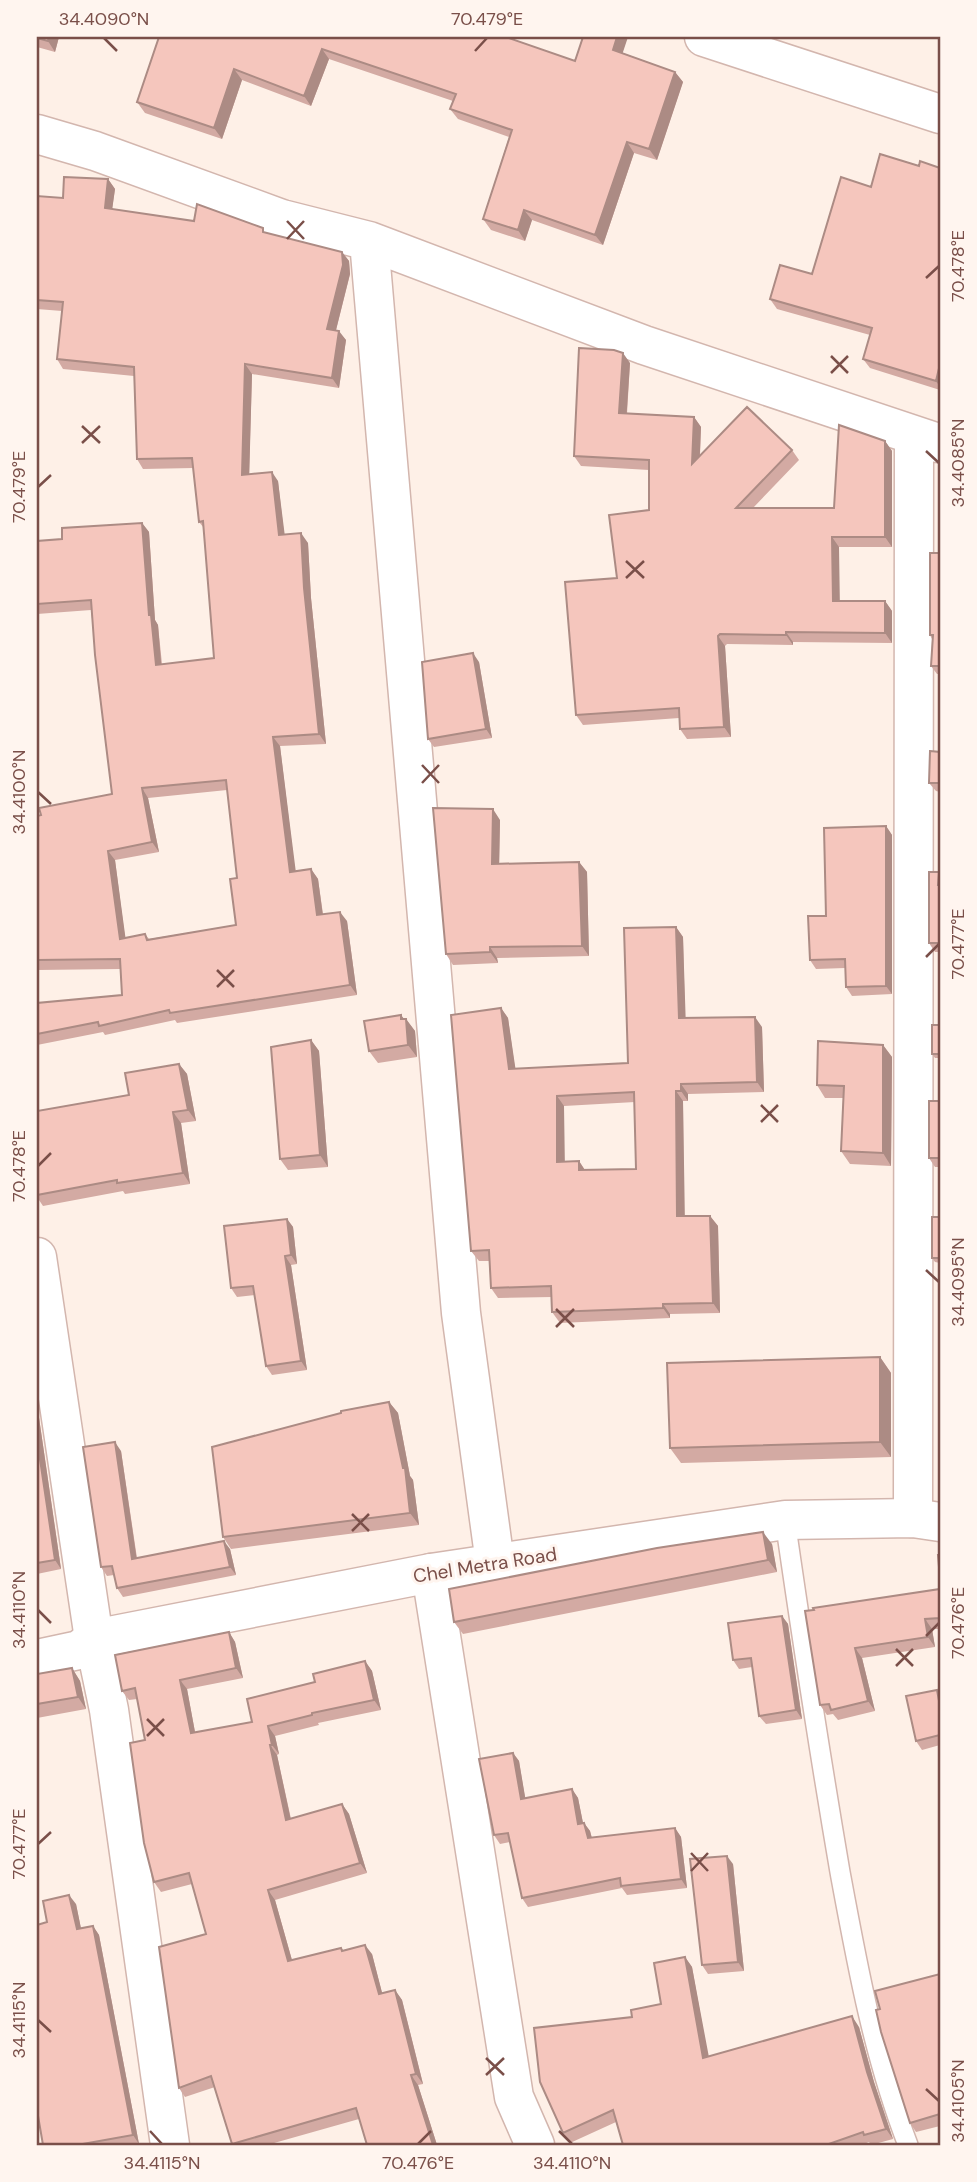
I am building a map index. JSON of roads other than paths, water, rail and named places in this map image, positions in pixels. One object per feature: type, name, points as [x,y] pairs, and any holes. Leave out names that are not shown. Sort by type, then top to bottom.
[{"type":"street","points":[[704,37],[940,114]]},
{"type":"street","points":[[37,134],[94,151],[282,219],[369,241],[645,345],[927,439],[927,1520]]},
{"type":"street","points":[[369,241],[461,1313],[495,1563]]},
{"type":"street","points":[[37,1257],[94,1639],[109,1710],[170,2145]]},
{"type":"street","name":"Chel Metra Road","points":[[37,1659],[79,1650],[94,1639],[495,1563],[785,1520],[927,1520]]},
{"type":"street","points":[[431,1573],[514,2097],[535,2145]]},
{"type":"lane","points":[[785,1520],[821,1762],[858,1973],[891,2103],[908,2145]]}]
